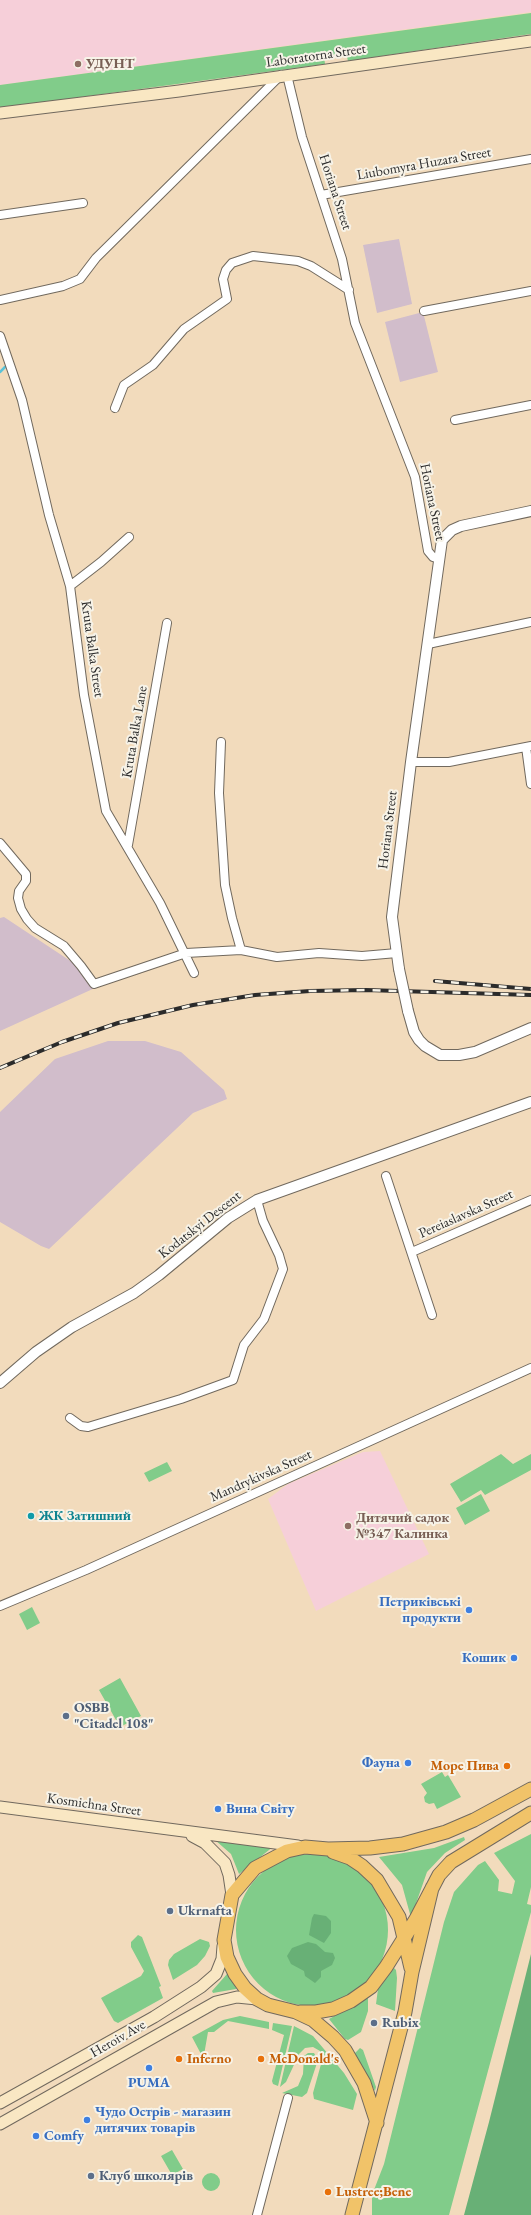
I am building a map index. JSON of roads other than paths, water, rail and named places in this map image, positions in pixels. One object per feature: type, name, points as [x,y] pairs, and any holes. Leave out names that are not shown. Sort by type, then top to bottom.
[{"type":"main road","name":"Laboratorna Street","points":[[0,113],[104,100],[531,40]]},
{"type":"main road","points":[[377,2123],[364,2084],[345,2050],[325,2028],[313,2020],[296,2012],[268,2005],[257,1999],[245,1988],[235,1974],[227,1957],[224,1940],[232,1895],[256,1868],[287,1851],[305,1847],[328,1850],[370,1848],[403,1844],[446,1832],[486,1815],[531,1789]]},
{"type":"main road","name":"Kosmichna Street","points":[[0,1807],[305,1847]]},
{"type":"main road","points":[[296,2012],[316,2012],[333,2009],[361,1995],[377,1980],[405,1935],[439,1875],[451,1862],[531,1813]]},
{"type":"main road","name":"Kosmichna Street","points":[[184,1832],[205,1843],[225,1863],[230,1875],[232,1895]]},
{"type":"main road","points":[[328,1850],[350,1858],[362,1866],[377,1880],[399,1917],[405,1935],[412,1972]]},
{"type":"main road","points":[[352,2215],[405,2012],[412,1972],[432,1888]]},
{"type":"main road","points":[[387,1896],[394,1916],[395,1940],[392,1956]]},
{"type":"main road","name":"Heroiv Ave","points":[[0,2104],[154,2017],[201,1987],[216,1974],[222,1959],[224,1940]]},
{"type":"main road","name":"Heroiv Ave","points":[[0,2124],[216,2002],[237,1997],[257,1999]]},
{"type":"street","name":"Horiana Street","points":[[284,75],[342,259],[355,323],[415,477],[428,551],[433,557],[439,559],[411,762],[392,917],[399,969],[408,1011],[414,1032],[419,1040],[424,1046],[440,1054],[459,1055],[475,1052],[531,1028]]},
{"type":"street","points":[[0,300],[72,284],[87,272],[96,258],[284,75]]},
{"type":"street","name":"Liubomyra Huzara Street","points":[[321,195],[531,159]]},
{"type":"street","points":[[0,216],[83,203]]},
{"type":"street","points":[[115,408],[124,385],[153,365],[184,329],[227,299],[223,279],[226,270],[232,263],[253,256],[282,258],[298,261],[311,266],[349,290]]},
{"type":"street","points":[[424,311],[531,291]]},
{"type":"street","name":"Kruta Balka Street","points":[[0,336],[22,400],[49,515],[70,586],[84,695],[100,786],[106,811],[128,845],[186,953],[194,973]]},
{"type":"street","points":[[455,420],[531,405]]},
{"type":"street","points":[[439,559],[442,540],[452,530],[531,511]]},
{"type":"street","points":[[70,586],[101,562],[129,537]]},
{"type":"street","points":[[428,644],[531,622]]},
{"type":"street","name":"Kruta Balka Lane","points":[[128,845],[167,623]]},
{"type":"street","points":[[221,742],[220,793],[225,885],[232,918],[242,950]]},
{"type":"street","points":[[411,762],[449,762],[528,746],[531,784]]},
{"type":"street","points":[[0,844],[26,874],[26,881],[19,891],[18,898],[21,910],[35,928],[64,946],[94,984],[186,953],[242,950],[277,957],[319,953],[362,956],[397,953]]},
{"type":"street","name":"Kodatskyi Descent","points":[[0,1383],[36,1352],[67,1330],[134,1292],[159,1275],[228,1218],[257,1200],[531,1102]]},
{"type":"street","points":[[386,1176],[432,1315]]},
{"type":"street","points":[[70,1418],[81,1426],[88,1427],[181,1399],[233,1380],[244,1345],[264,1318],[283,1269],[279,1255],[262,1221],[257,1200]]},
{"type":"street","name":"Pereiaslavska Street","points":[[412,1252],[531,1200]]},
{"type":"street","name":"Mandrykivska Street","points":[[0,1606],[86,1570],[531,1368]]},
{"type":"street","points":[[257,2215],[288,2098]]},
{"type":"waterway","points":[[0,372],[5,367]]},
{"type":"railway","points":[[435,981],[531,989]]},
{"type":"railway","points":[[0,1068],[62,1042],[118,1023],[193,1005],[255,995],[310,991],[366,990],[531,995]]},
{"type":"place","name":"УДУНТ","points":[[78,64]]},
{"type":"place","name":"ЖК Затишний","points":[[31,1516]]},
{"type":"place","name":"Дитячий садок №347 Калинка","points":[[348,1526]]},
{"type":"place","name":"Петриківські продукти","points":[[469,1610]]},
{"type":"place","name":"Кошик","points":[[514,1658]]},
{"type":"place","name":"OSBB \"Citadel 108\"","points":[[66,1716]]},
{"type":"place","name":"Фауна","points":[[408,1763]]},
{"type":"place","name":"Море Пива","points":[[507,1766]]},
{"type":"place","name":"Вина Світу","points":[[218,1809]]},
{"type":"place","name":"Ukrnafta","points":[[170,1911]]},
{"type":"place","name":"Rubix","points":[[374,2023]]},
{"type":"place","name":"Inferno","points":[[179,2059]]},
{"type":"place","name":"McDonald's","points":[[261,2059]]},
{"type":"place","name":"PUMA","points":[[149,2068]]},
{"type":"place","name":"Чудо Острів - магазин дитячих товарів","points":[[87,2120]]},
{"type":"place","name":"Comfy","points":[[36,2136]]},
{"type":"place","name":"Клуб школярів","points":[[91,2176]]},
{"type":"place","name":"Lustree;Bene","points":[[328,2192]]}]
